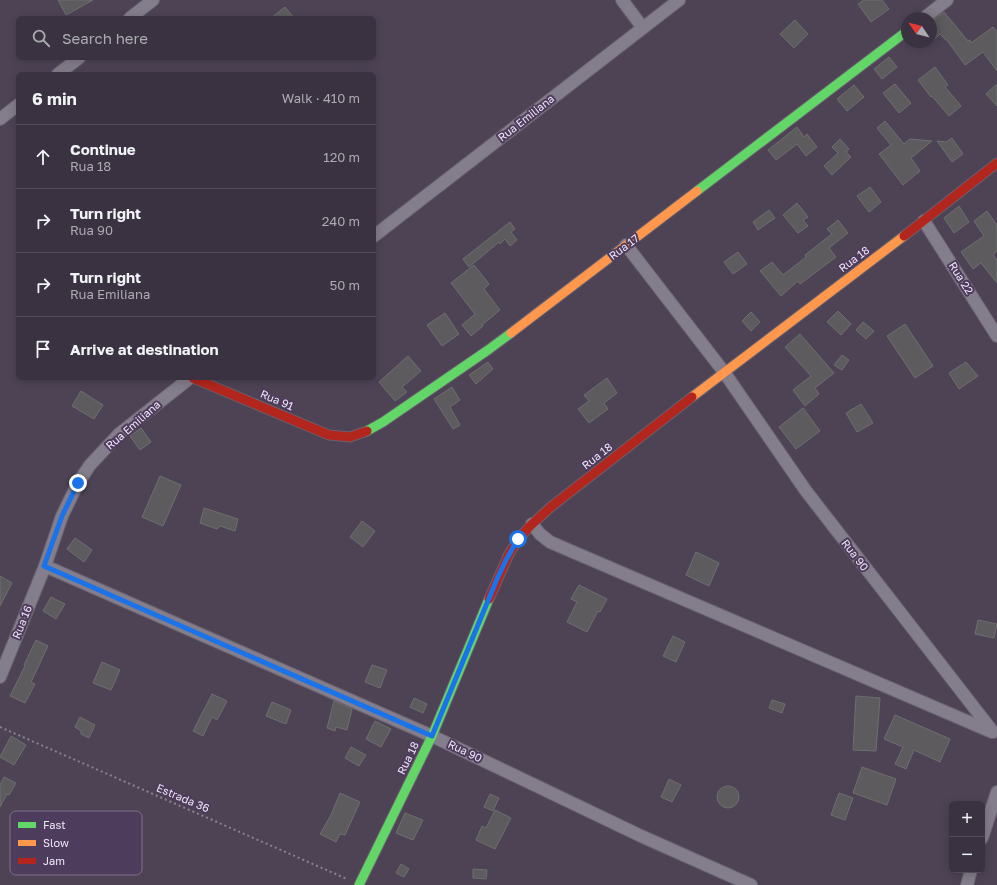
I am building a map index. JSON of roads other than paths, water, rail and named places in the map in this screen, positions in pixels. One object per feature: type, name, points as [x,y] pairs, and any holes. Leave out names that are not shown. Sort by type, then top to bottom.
[{"type":"street","points":[[133,16],[153,0]]},
{"type":"street","points":[[622,0],[643,28]]},
{"type":"street","name":"Rua Emiliana","points":[[376,234],[679,0]]},
{"type":"street","points":[[932,12],[947,0]]},
{"type":"street","name":"Rua 17","points":[[329,435],[350,437],[365,432],[383,422],[488,350],[901,36]]},
{"type":"street","points":[[61,72],[76,60]]},
{"type":"street","points":[[0,119],[16,107]]},
{"type":"street","name":"Rua 18","points":[[359,885],[432,736],[506,560],[518,539],[552,506],[724,372],[924,221],[997,163]]},
{"type":"street","name":"Rua 22","points":[[924,221],[997,336]]},
{"type":"street","name":"Rua 90","points":[[626,245],[724,372],[806,491],[995,733]]},
{"type":"street","name":"Rua Emiliana","points":[[44,566],[62,516],[78,483],[90,464],[119,434],[187,380]]},
{"type":"street","name":"Rua 91","points":[[199,380],[329,435]]},
{"type":"street","points":[[532,524],[540,534],[550,542],[995,733]]},
{"type":"street","name":"Rua 90","points":[[44,566],[432,736],[641,836],[751,885]]},
{"type":"street","name":"Rua 16","points":[[0,677],[44,566]]},
{"type":"street","points":[[982,837],[997,792]]},
{"type":"street","points":[[966,885],[971,873]]}]
